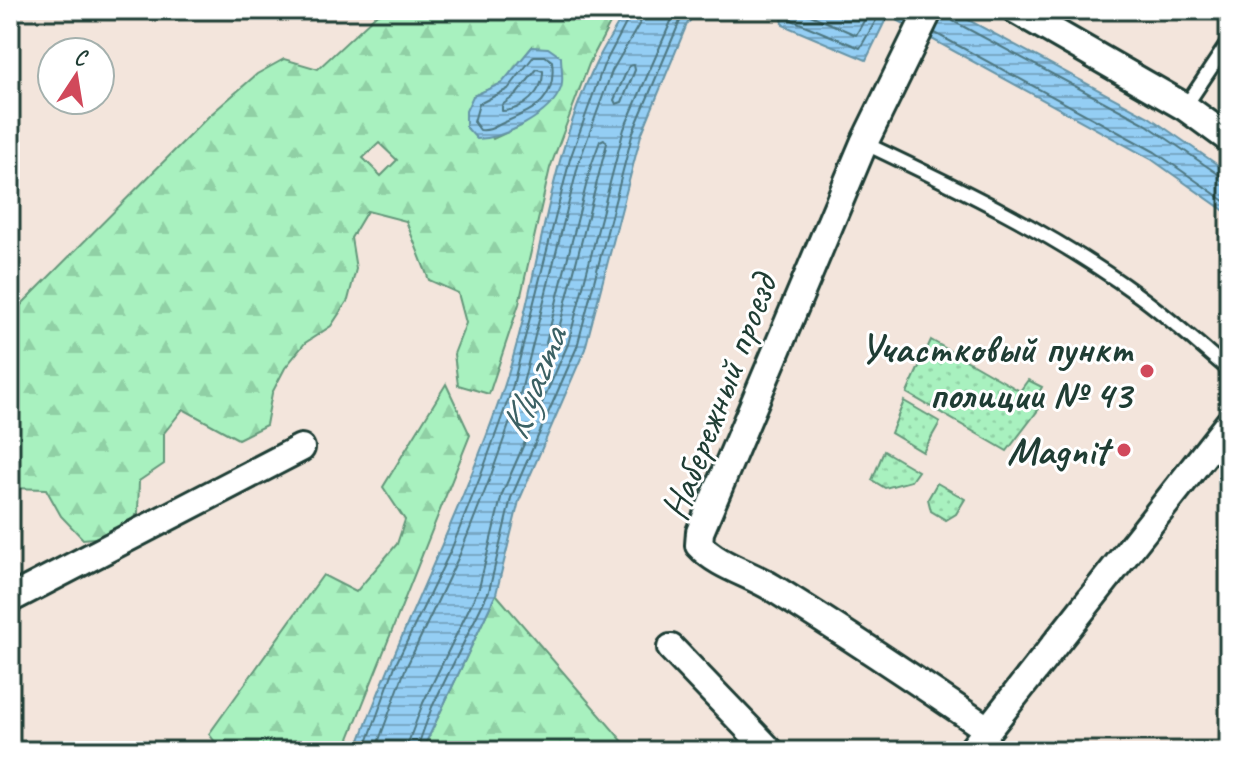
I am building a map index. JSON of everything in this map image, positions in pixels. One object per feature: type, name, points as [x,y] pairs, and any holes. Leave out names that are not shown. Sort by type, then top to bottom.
[{"type":"street","name":"Набережный проезд","points":[[929,10],[864,143],[704,522],[699,545],[709,556],[765,583],[886,658],[987,729]]},
{"type":"street","points":[[1016,10],[1185,107],[1229,139]]},
{"type":"street","points":[[971,751],[1229,423]]},
{"type":"street","points":[[10,599],[301,448]]},
{"type":"street","points":[[671,648],[770,751]]},
{"type":"lane","points":[[1185,107],[1229,41]]},
{"type":"lane","points":[[864,143],[968,191],[1054,240],[1139,296],[1229,370]]},
{"type":"green space","points":[[389,10],[617,10],[589,64],[550,168],[519,304],[489,394],[458,385],[454,354],[466,323],[458,293],[429,280],[406,221],[367,211],[351,238],[356,269],[348,300],[331,326],[305,343],[285,368],[272,393],[266,425],[238,439],[183,409],[164,433],[164,464],[139,481],[138,513],[115,536],[83,539],[61,516],[46,489],[10,488],[10,316],[209,116],[257,74],[284,59],[318,69],[376,15]],"holes":[[[532,47],[521,126],[493,139],[473,96],[503,83]],[[379,143],[397,160],[381,176],[363,158]]]},
{"type":"green space","points":[[931,340],[1020,391],[1028,380],[1042,387],[1035,400],[1042,405],[1007,451],[907,393]]},
{"type":"green space","points":[[446,384],[470,435],[344,751],[222,751],[209,734],[323,575],[356,592],[397,544],[405,520],[383,487]]},
{"type":"green space","points":[[904,401],[940,422],[923,452],[891,433]]},
{"type":"green space","points":[[884,451],[918,471],[911,481],[885,488],[872,480]]},
{"type":"green space","points":[[937,483],[965,499],[956,514],[946,520],[931,511],[928,499]]},
{"type":"green space","points":[[496,594],[631,751],[422,751]]},
{"type":"water","name":"Klyazma","points":[[627,10],[699,10],[687,24],[641,135],[585,349],[519,501],[496,594],[422,751],[356,751],[450,527],[503,390],[526,308],[565,142],[596,63]]},
{"type":"water","points":[[781,10],[950,10],[1149,117],[1229,172],[1229,214],[1151,159],[888,15],[866,60],[783,25]]},
{"type":"water","points":[[532,47],[548,48],[561,57],[562,85],[556,98],[525,124],[500,135],[477,139],[466,127],[466,111],[473,96],[502,83]]},
{"type":"place","name":"Участковый пункт полиции № 43","points":[[1147,371]]},
{"type":"place","name":"Magnit","points":[[1124,450]]}]
